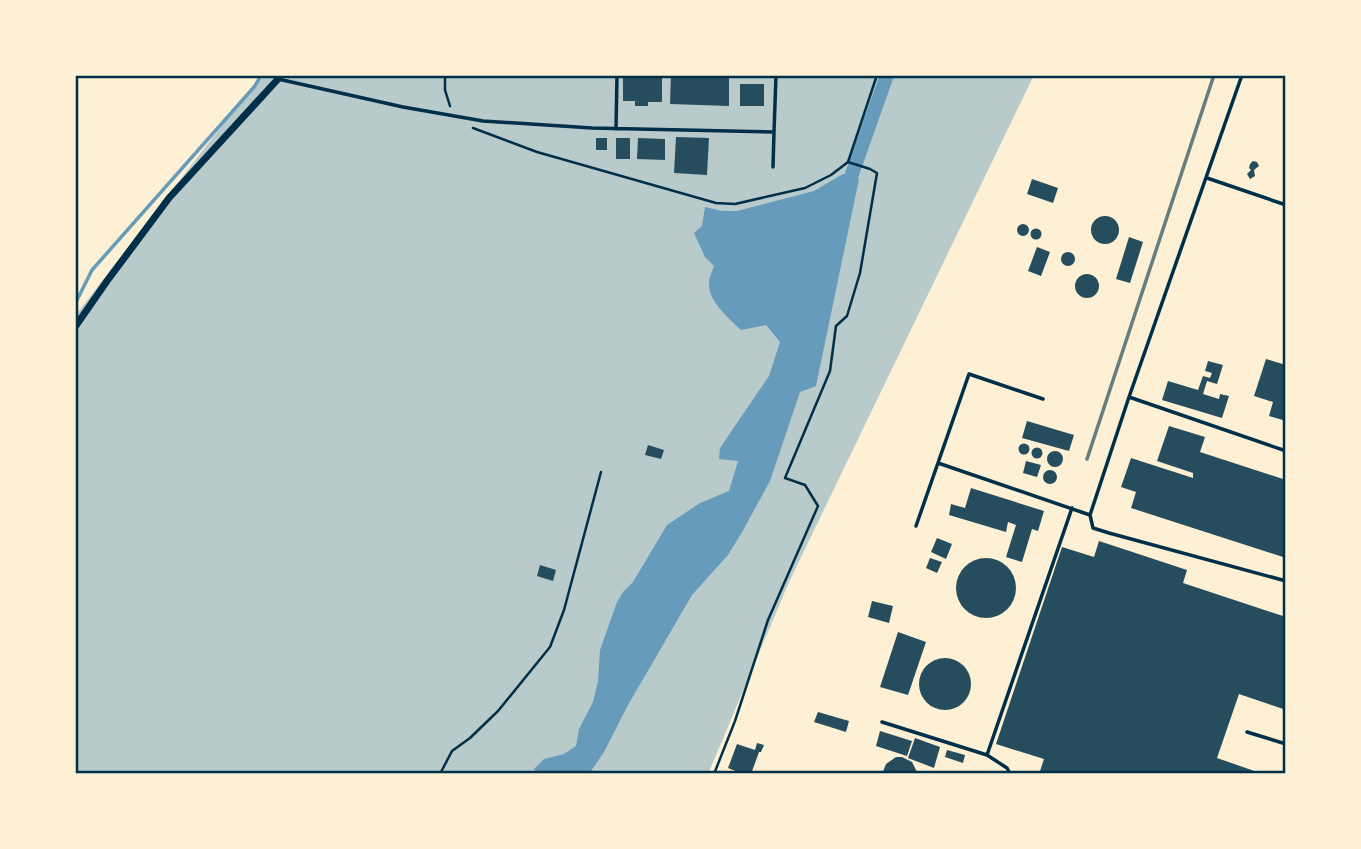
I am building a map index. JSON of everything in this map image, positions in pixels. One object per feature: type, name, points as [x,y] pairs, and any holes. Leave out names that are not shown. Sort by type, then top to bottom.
[{"type":"street","points":[[75,327],[169,198],[278,77]]},
{"type":"lane","points":[[616,129],[617,75]]},
{"type":"lane","points":[[773,167],[776,75]]},
{"type":"lane","points":[[1242,75],[1090,515],[1093,528],[1109,534],[1286,581]]},
{"type":"lane","points":[[278,77],[403,107],[483,121],[616,129],[774,132]]},
{"type":"lane","points":[[1207,178],[1286,205]]},
{"type":"lane","points":[[916,526],[969,374],[1043,399]]},
{"type":"lane","points":[[1129,397],[1286,450]]},
{"type":"lane","points":[[938,463],[1090,515]]},
{"type":"lane","points":[[987,755],[1072,508]]},
{"type":"lane","points":[[882,722],[987,755],[1007,768],[1010,774]]},
{"type":"lane","points":[[1247,732],[1286,744]]},
{"type":"path","points":[[445,75],[445,90],[457,122],[537,152],[716,203],[735,204],[805,188],[831,175],[848,162],[877,75]]},
{"type":"path","points":[[714,774],[735,721],[768,620],[818,506],[806,485],[785,478],[830,371],[836,326],[848,316],[860,273],[877,173],[848,162]]},
{"type":"path","points":[[440,774],[452,751],[498,711],[550,647],[564,610],[601,472]]},
{"type":"shaded area","points":[[261,75],[1034,75],[789,582],[708,774],[75,774],[75,316]]},
{"type":"water","points":[[843,174],[859,179],[816,386],[800,392],[770,481],[728,555],[692,595],[589,774],[537,774],[534,769],[544,759],[564,754],[576,746],[579,729],[593,702],[598,681],[600,650],[617,602],[633,582],[667,525],[700,503],[729,491],[738,461],[719,459],[720,448],[769,376],[780,342],[766,325],[741,330],[720,309],[712,296],[709,281],[714,266],[705,257],[694,233],[702,226],[705,207],[737,211],[814,191]]},
{"type":"building","points":[[623,75],[662,75],[662,102],[635,106],[635,101],[623,101]]},
{"type":"building","points":[[671,75],[729,75],[729,106],[670,104]]},
{"type":"building","points":[[740,84],[764,84],[764,106],[740,106]]},
{"type":"building","points":[[676,137],[709,138],[707,175],[674,173]]},
{"type":"building","points":[[596,138],[607,138],[607,150],[596,150]]},
{"type":"building","points":[[616,138],[630,138],[630,159],[616,159]]},
{"type":"building","points":[[638,138],[665,139],[665,160],[637,159]]},
{"type":"building","points":[[1253,161],[1259,166],[1254,170],[1255,176],[1250,179],[1247,174]]},
{"type":"building","points":[[1032,179],[1058,188],[1053,203],[1027,194]]},
{"type":"building","points":[[1105,216],[1115,220],[1119,230],[1115,240],[1105,244],[1095,240],[1091,230],[1095,220]]},
{"type":"building","points":[[1023,224],[1029,230],[1023,236],[1017,230]]},
{"type":"building","points":[[1036,228],[1042,234],[1036,240],[1030,234]]},
{"type":"building","points":[[1129,237],[1143,242],[1130,283],[1116,279]]},
{"type":"building","points":[[1037,247],[1050,252],[1041,276],[1028,271]]},
{"type":"building","points":[[1065,252],[1071,252],[1075,259],[1071,266],[1065,266],[1061,262],[1061,256]]},
{"type":"building","points":[[1087,274],[1096,277],[1099,286],[1096,295],[1087,298],[1078,295],[1075,286],[1078,277]]},
{"type":"building","points":[[1266,359],[1286,365],[1286,421],[1269,416],[1273,402],[1254,396]]},
{"type":"building","points":[[1208,361],[1223,365],[1217,384],[1207,381],[1203,394],[1219,399],[1220,394],[1229,396],[1222,418],[1162,400],[1168,381],[1198,390],[1203,376],[1210,378],[1212,373],[1205,371]]},
{"type":"building","points":[[1027,421],[1074,435],[1069,451],[1022,438]]},
{"type":"building","points":[[1169,426],[1205,437],[1200,452],[1286,480],[1286,558],[1131,508],[1136,492],[1121,487],[1131,458],[1193,478],[1193,473],[1157,461]]},
{"type":"building","points":[[1024,443],[1030,449],[1024,455],[1018,449]]},
{"type":"building","points":[[648,445],[664,450],[661,459],[645,455]]},
{"type":"building","points":[[1037,448],[1041,449],[1041,457],[1037,458],[1033,457],[1032,453],[1033,449]]},
{"type":"building","points":[[1055,451],[1063,459],[1055,467],[1047,459]]},
{"type":"building","points":[[1026,461],[1041,465],[1037,477],[1023,473]]},
{"type":"building","points":[[1050,470],[1055,472],[1055,482],[1050,484],[1045,482],[1043,477],[1045,472]]},
{"type":"building","points":[[971,488],[1044,511],[1038,531],[1032,529],[1022,562],[1006,557],[1016,525],[1008,522],[1006,532],[949,515],[951,504],[965,508]]},
{"type":"building","points":[[937,538],[952,544],[946,559],[931,552]]},
{"type":"building","points":[[1099,541],[1187,570],[1183,583],[1286,617],[1286,710],[1239,694],[1217,758],[1263,774],[1039,774],[1044,759],[996,744],[1062,547],[1094,557]]},
{"type":"building","points":[[930,558],[942,562],[937,573],[926,568]]},
{"type":"building","points":[[986,558],[998,560],[1011,571],[1016,588],[1014,600],[1003,613],[986,618],[974,616],[961,605],[956,588],[958,576],[969,563]]},
{"type":"building","points":[[540,565],[556,570],[553,581],[537,576]]},
{"type":"building","points":[[872,601],[893,606],[889,623],[868,617]]},
{"type":"building","points":[[898,632],[926,642],[908,695],[880,687]]},
{"type":"building","points":[[945,658],[964,665],[971,684],[964,703],[945,710],[926,703],[919,684],[926,665]]},
{"type":"building","points":[[818,712],[849,721],[846,732],[814,722]]},
{"type":"building","points":[[880,731],[912,741],[907,756],[876,746]]},
{"type":"building","points":[[915,738],[940,747],[934,768],[908,758]]},
{"type":"building","points":[[757,743],[764,745],[751,774],[728,768],[737,744],[755,750]]},
{"type":"building","points":[[947,750],[965,755],[963,763],[945,757]]},
{"type":"building","points":[[896,757],[912,762],[918,774],[882,774],[886,764]]},
{"type":"waterway","points":[[75,304],[92,270],[255,86],[261,75]]},
{"type":"waterway","points":[[851,177],[887,75]]},
{"type":"railway","points":[[1087,459],[1214,75]]}]
